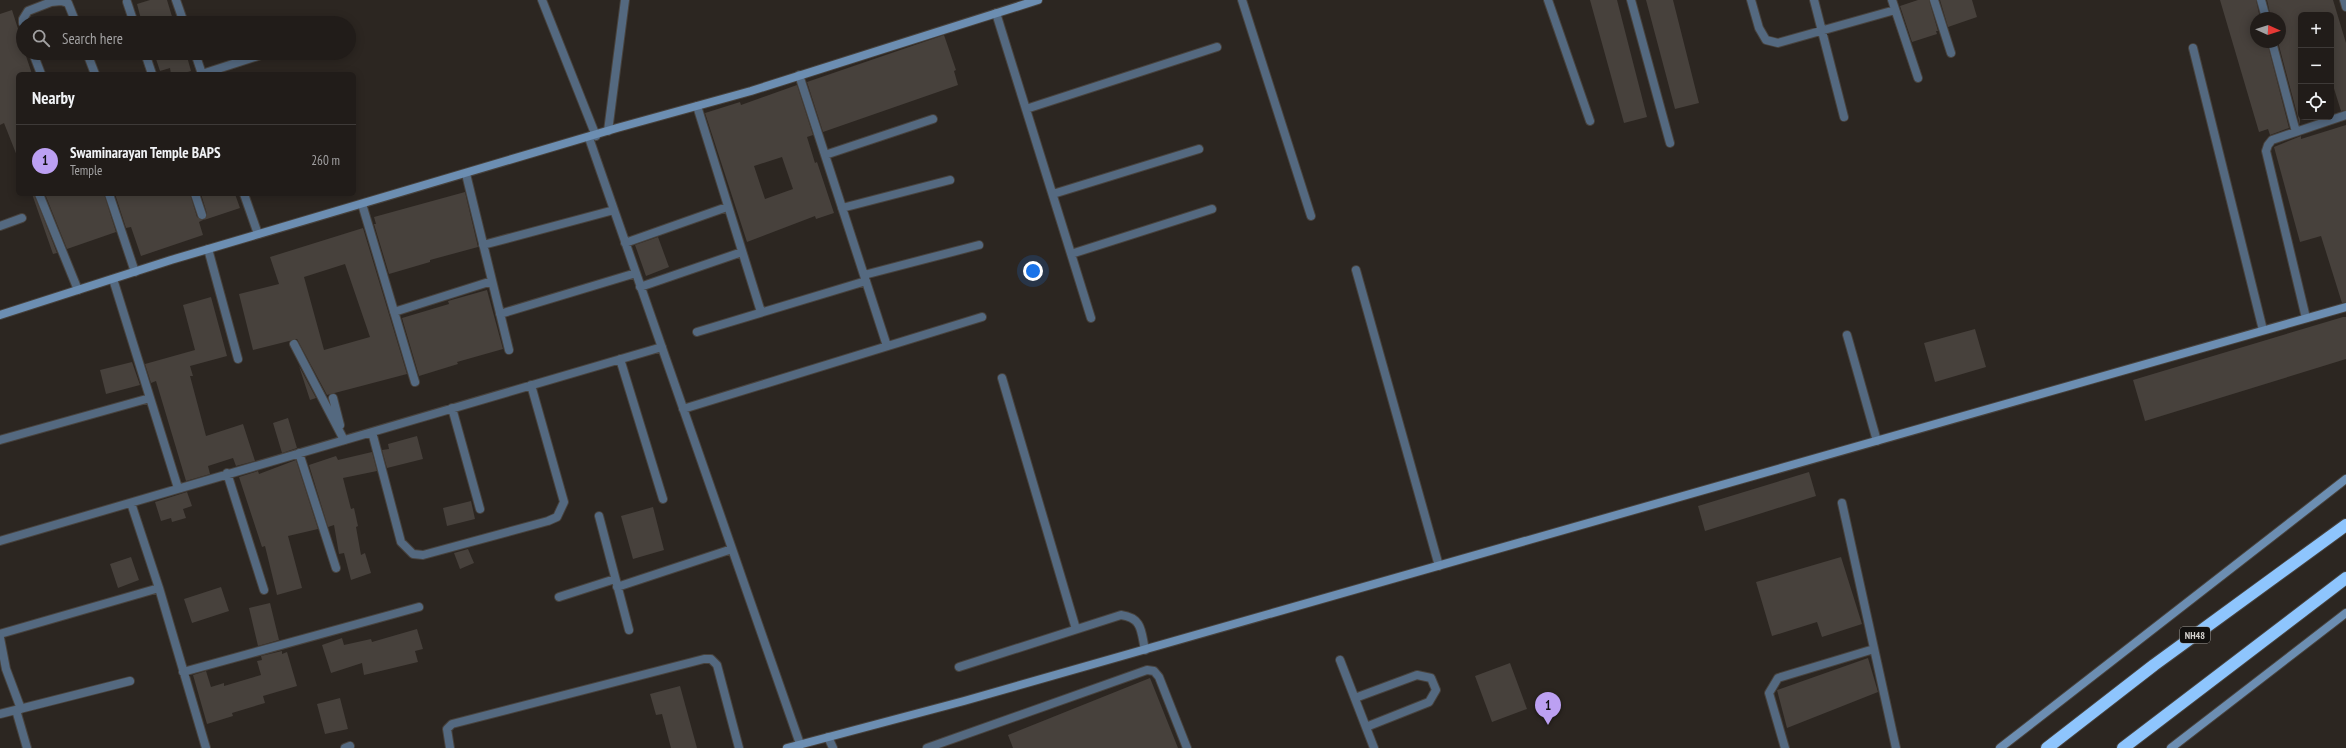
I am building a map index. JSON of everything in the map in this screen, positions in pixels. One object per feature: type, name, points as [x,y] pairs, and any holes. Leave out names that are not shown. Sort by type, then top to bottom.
[{"type":"highway","name":"NH48","points":[[2047,748],[2154,665],[2346,525]]},
{"type":"highway","points":[[2123,748],[2346,578]]},
{"type":"street","points":[[176,0],[182,16]]},
{"type":"street","points":[[542,0],[592,137],[614,210],[640,287],[800,744]]},
{"type":"street","points":[[608,131],[625,0]]},
{"type":"street","points":[[0,315],[208,249],[697,106],[1038,0]]},
{"type":"street","points":[[1242,0],[1311,216]]},
{"type":"street","points":[[1548,0],[1590,121]]},
{"type":"street","points":[[1631,0],[1670,143]]},
{"type":"street","points":[[1751,0],[1759,28],[1766,40],[1778,43],[1822,32],[1895,10]]},
{"type":"street","points":[[1814,0],[1844,117]]},
{"type":"street","points":[[1892,0],[1918,78]]},
{"type":"street","points":[[1934,0],[1951,53]]},
{"type":"street","points":[[2261,0],[2264,12]]},
{"type":"street","points":[[2344,0],[2346,7]]},
{"type":"street","points":[[25,16],[28,11],[62,1],[68,3],[73,16]]},
{"type":"street","points":[[127,2],[132,16]]},
{"type":"street","points":[[996,13],[1091,318]]},
{"type":"street","points":[[1026,109],[1217,47]]},
{"type":"street","points":[[2193,48],[2263,330]]},
{"type":"street","points":[[2274,48],[2296,132]]},
{"type":"street","points":[[36,60],[40,72]]},
{"type":"street","points":[[90,60],[94,72]]},
{"type":"street","points":[[147,60],[151,72]]},
{"type":"street","points":[[197,60],[201,72]]},
{"type":"street","points":[[208,72],[245,60]]},
{"type":"street","points":[[799,75],[887,346]]},
{"type":"street","points":[[697,106],[727,207],[761,312]]},
{"type":"street","points":[[2306,318],[2266,152],[2268,145],[2272,140],[2346,115]]},
{"type":"street","points":[[825,155],[933,119]]},
{"type":"street","points":[[1053,194],[1199,149]]},
{"type":"street","points":[[466,174],[509,350]]},
{"type":"street","points":[[842,208],[950,180]]},
{"type":"street","points":[[40,196],[78,290]]},
{"type":"street","points":[[110,196],[135,272]]},
{"type":"street","points":[[196,196],[202,215]]},
{"type":"street","points":[[245,196],[258,234]]},
{"type":"street","points":[[362,204],[415,382]]},
{"type":"street","points":[[625,243],[727,207]]},
{"type":"street","points":[[1072,254],[1212,209]]},
{"type":"street","points":[[483,245],[614,210]]},
{"type":"street","points":[[0,226],[22,218]]},
{"type":"street","points":[[697,332],[865,278],[979,245]]},
{"type":"street","points":[[208,249],[238,359]]},
{"type":"street","points":[[640,287],[742,252]]},
{"type":"street","points":[[1356,270],[1439,566]]},
{"type":"street","points":[[500,314],[636,273]]},
{"type":"street","points":[[113,279],[178,488]]},
{"type":"street","points":[[394,312],[492,281]]},
{"type":"street","points":[[787,748],[1145,650],[2346,307]]},
{"type":"street","points":[[683,409],[982,317]]},
{"type":"street","points":[[1847,335],[1876,441]]},
{"type":"street","points":[[294,344],[344,440]]},
{"type":"street","points":[[0,541],[662,347]]},
{"type":"street","points":[[620,359],[663,499]]},
{"type":"street","points":[[1002,378],[1076,629]]},
{"type":"street","points":[[372,432],[401,542],[406,549],[414,554],[423,555],[548,521],[557,517],[564,502],[531,385]]},
{"type":"street","points":[[0,440],[150,398]]},
{"type":"street","points":[[333,398],[344,440]]},
{"type":"street","points":[[452,408],[480,509]]},
{"type":"street","points":[[299,453],[336,568]]},
{"type":"street","points":[[228,473],[264,590]]},
{"type":"street","points":[[2000,748],[2346,479]]},
{"type":"street","points":[[130,503],[158,588],[206,748]]},
{"type":"street","points":[[1842,503],[1896,748]]},
{"type":"street","points":[[599,516],[629,630]]},
{"type":"street","points":[[559,597],[616,583],[732,549]]},
{"type":"street","points":[[0,634],[158,588]]},
{"type":"street","points":[[183,672],[419,607]]},
{"type":"street","points":[[2170,748],[2346,613]]},
{"type":"street","points":[[960,667],[1121,615],[1131,616],[1138,622],[1145,650]]},
{"type":"street","points":[[0,638],[6,669],[18,709],[27,748]]},
{"type":"street","points":[[1786,748],[1769,693],[1778,678],[1874,649]]},
{"type":"street","points":[[450,748],[447,729],[458,722],[704,659],[711,659],[717,665],[739,748]]},
{"type":"street","points":[[1340,660],[1374,748]]},
{"type":"street","points":[[927,748],[1147,670],[1154,671],[1159,676],[1187,748]]},
{"type":"street","points":[[1354,698],[1416,675],[1431,678],[1436,690],[1429,702],[1366,726]]},
{"type":"street","points":[[0,714],[130,681]]},
{"type":"street","points":[[828,737],[833,748]]},
{"type":"building","points":[[150,0],[167,0],[172,16],[140,16],[137,4]]},
{"type":"building","points":[[1590,0],[1617,0],[1647,117],[1624,123]]},
{"type":"building","points":[[1646,0],[1673,0],[1699,103],[1675,109]]},
{"type":"building","points":[[1918,0],[1929,0],[1938,31],[1936,31],[1937,34],[1912,42],[1900,6]]},
{"type":"building","points":[[1940,0],[1972,0],[1977,17],[1948,27]]},
{"type":"building","points":[[2220,0],[2256,0],[2259,12],[2250,12],[2250,48],[2269,48],[2289,128],[2270,135],[2268,129],[2259,132]]},
{"type":"building","points":[[2267,0],[2333,0],[2346,43],[2346,110],[2341,111],[2334,89],[2334,12],[2298,12],[2298,117],[2280,48],[2286,48],[2286,12],[2270,12]]},
{"type":"building","points":[[12,10],[16,23],[16,60],[27,60],[31,72],[16,72],[16,153],[4,123],[0,125],[0,14]]},
{"type":"building","points":[[944,35],[956,70],[954,71],[958,85],[823,132],[807,82]]},
{"type":"building","points":[[156,60],[188,60],[191,71],[171,72],[170,68],[160,71]]},
{"type":"building","points":[[797,85],[813,135],[807,137],[834,213],[816,219],[815,216],[747,242],[705,113],[740,102],[741,105]],"holes":[[[782,157],[793,189],[765,199],[754,166]]]},
{"type":"building","points":[[2346,125],[2346,302],[2342,303],[2321,236],[2300,242],[2274,147],[2301,136],[2301,139]]},
{"type":"building","points":[[465,192],[478,247],[430,260],[430,262],[389,274],[374,224],[376,224],[374,217]]},
{"type":"building","points":[[33,196],[35,196],[57,253],[53,254]]},
{"type":"building","points":[[46,196],[105,196],[116,232],[67,249]]},
{"type":"building","points":[[116,196],[191,196],[197,217],[203,220],[199,222],[203,235],[141,256],[131,227],[126,228]]},
{"type":"building","points":[[202,196],[236,196],[240,208],[204,220],[207,214]]},
{"type":"building","points":[[363,228],[407,374],[327,395],[297,339],[253,350],[239,294],[279,284],[270,257]],"holes":[[[345,264],[370,337],[324,350],[304,277]]]},
{"type":"building","points":[[658,237],[669,267],[646,276],[635,245]]},
{"type":"building","points":[[487,290],[503,349],[457,362],[458,364],[419,376],[402,318],[449,304],[448,301]]},
{"type":"building","points":[[211,297],[227,356],[190,366],[193,376],[190,376],[206,436],[243,424],[255,461],[236,466],[233,458],[208,466],[210,474],[186,481],[156,381],[151,383],[145,364],[195,350],[183,305]]},
{"type":"building","points":[[2346,317],[2346,359],[2145,421],[2133,380]]},
{"type":"building","points":[[1975,329],[1986,367],[1935,382],[1924,343]]},
{"type":"building","points":[[132,362],[140,385],[106,394],[100,370]]},
{"type":"building","points":[[299,366],[316,398],[310,400]]},
{"type":"building","points":[[288,418],[297,448],[282,453],[273,423]]},
{"type":"building","points":[[417,436],[423,459],[387,468],[382,450],[389,449],[388,444]]},
{"type":"building","points":[[372,452],[377,471],[343,478],[351,509],[354,508],[358,526],[356,527],[361,555],[365,553],[371,573],[351,580],[344,553],[339,554],[334,525],[328,527],[309,465],[336,456],[338,460]]},
{"type":"building","points":[[296,460],[318,529],[288,536],[302,588],[277,595],[265,546],[262,547],[239,477],[258,471],[259,474]]},
{"type":"building","points":[[1809,472],[1816,496],[1705,531],[1698,506]]},
{"type":"building","points":[[187,492],[192,506],[183,509],[186,518],[172,522],[171,518],[161,521],[155,502]]},
{"type":"building","points":[[471,501],[475,519],[447,526],[443,508]]},
{"type":"building","points":[[653,507],[664,550],[633,559],[621,516]]},
{"type":"building","points":[[468,549],[474,563],[460,569],[454,553]]},
{"type":"building","points":[[131,557],[139,580],[118,588],[110,564]]},
{"type":"building","points":[[1841,557],[1862,624],[1822,637],[1817,622],[1772,636],[1756,582]]},
{"type":"building","points":[[221,587],[229,611],[192,623],[184,599]]},
{"type":"building","points":[[270,603],[279,640],[258,646],[249,608]]},
{"type":"building","points":[[417,629],[423,649],[415,651],[418,662],[364,675],[362,663],[331,673],[322,645],[342,638],[344,645],[371,639],[372,642]]},
{"type":"building","points":[[282,651],[282,654],[287,652],[297,686],[263,696],[265,703],[232,713],[233,716],[207,724],[193,675],[206,671],[211,687],[224,683],[224,686],[261,675],[257,661],[262,660],[261,656]]},
{"type":"building","points":[[1868,658],[1878,692],[1787,728],[1777,690]]},
{"type":"building","points":[[1510,663],[1527,709],[1492,722],[1475,676]]},
{"type":"building","points":[[1150,678],[1178,748],[1013,748],[1008,735]]},
{"type":"building","points":[[680,686],[697,748],[671,748],[662,714],[656,715],[650,694]]},
{"type":"building","points":[[340,698],[348,729],[325,734],[317,704]]},
{"type":"place","name":"Swaminarayan Temple BAPS","points":[[1548,725]]}]
